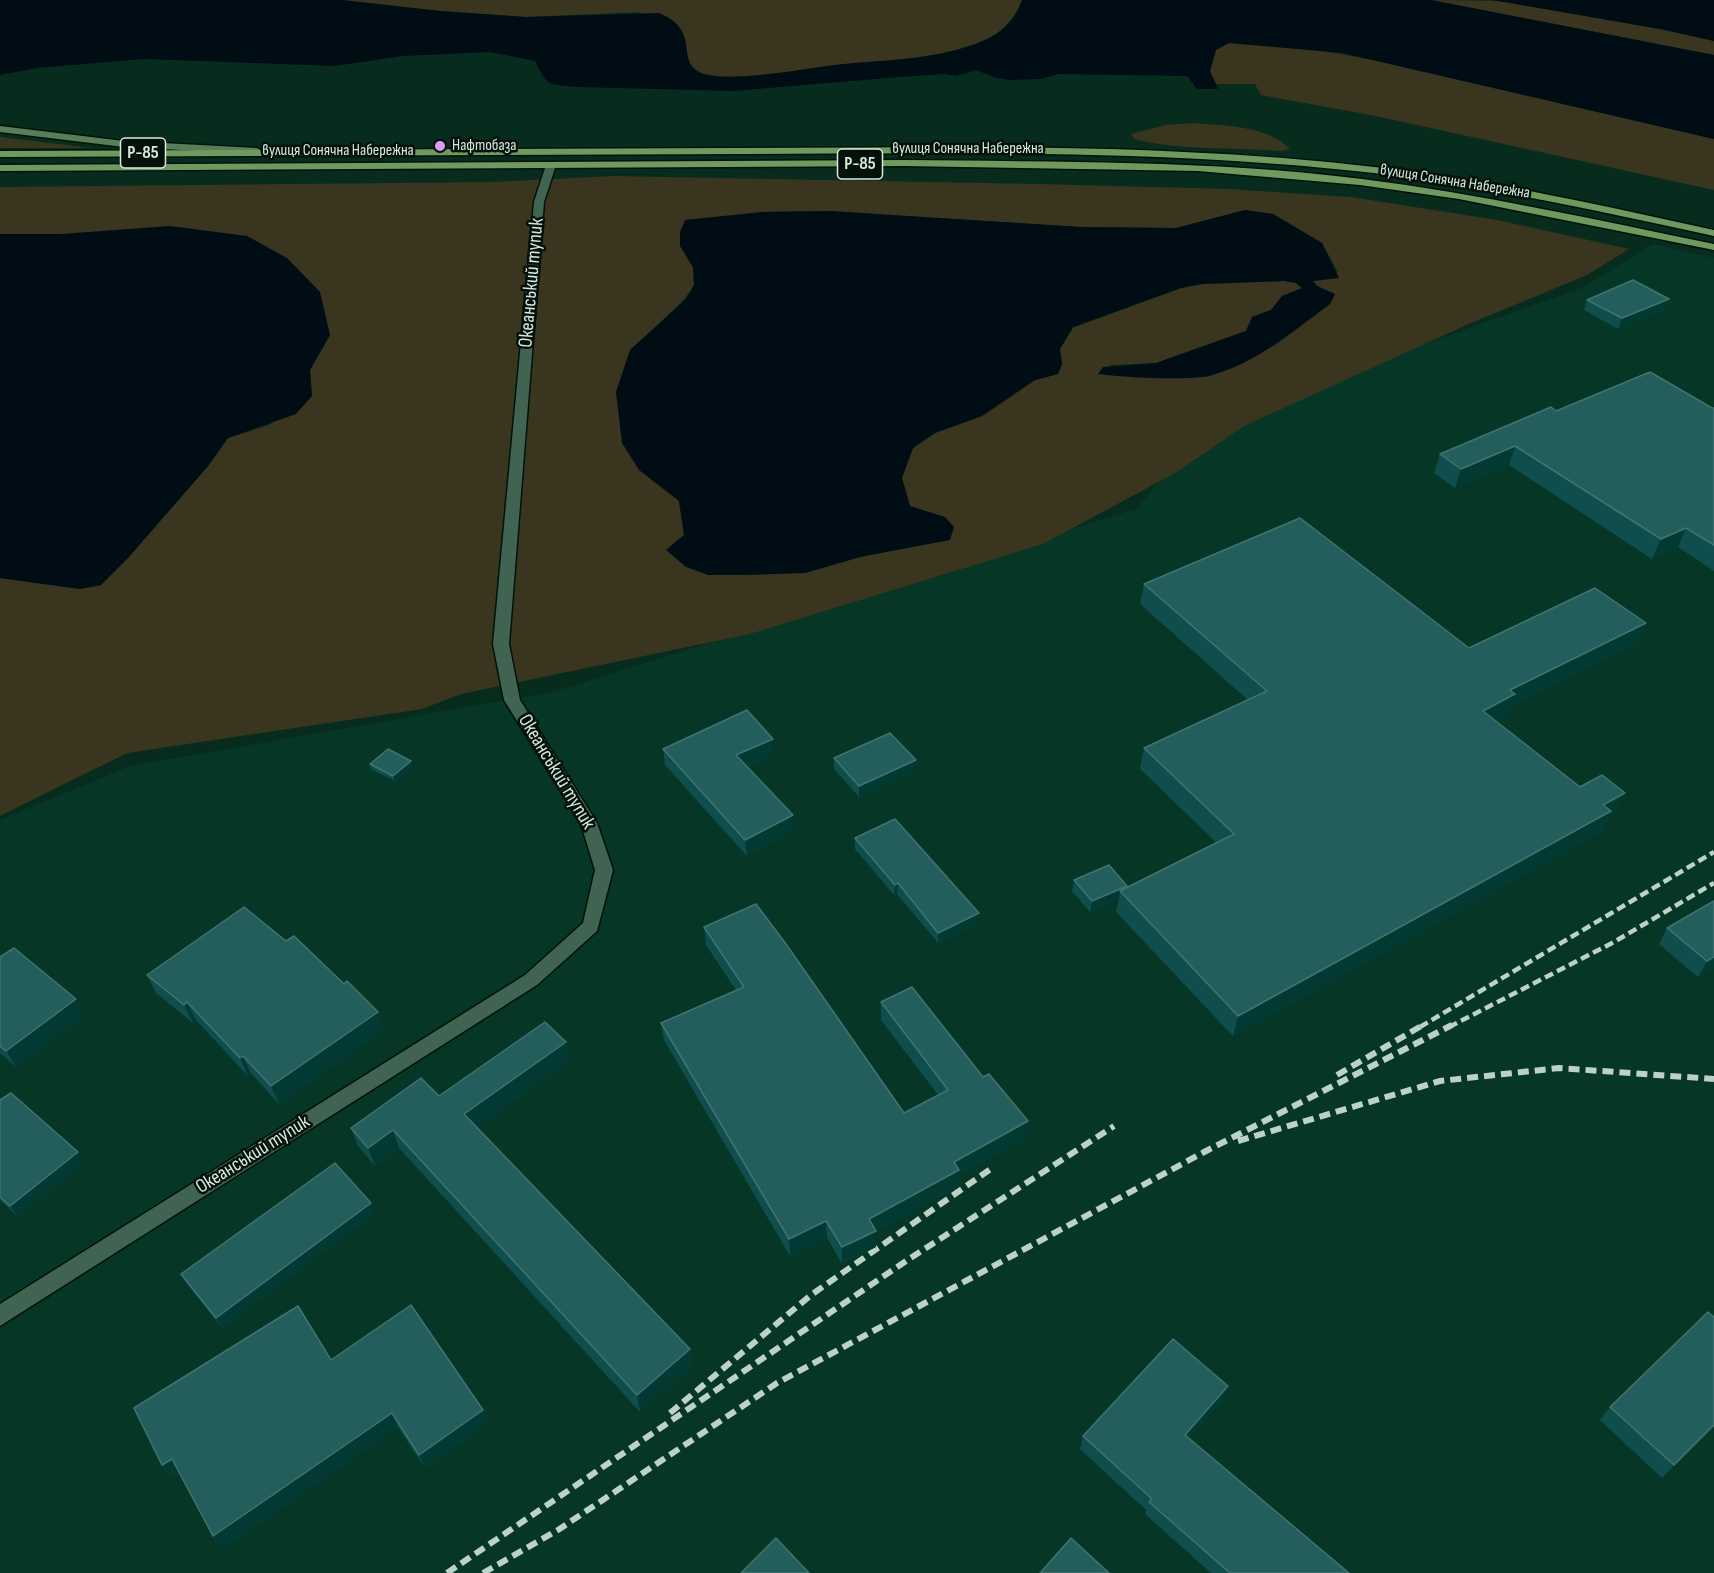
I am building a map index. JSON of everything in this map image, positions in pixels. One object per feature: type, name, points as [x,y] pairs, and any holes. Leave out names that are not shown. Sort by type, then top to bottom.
[{"type":"main road","points":[[0,129],[124,144],[285,153]]},
{"type":"main road","name":"вулиця Сонячна Набережна","points":[[0,154],[940,151],[1189,154],[1421,176],[1566,202],[1714,233]]},
{"type":"main road","name":"вулиця Сонячна Набережна","points":[[0,168],[1025,164],[1239,170],[1360,182],[1460,196],[1714,247]]},
{"type":"street","name":"Океанський тупик","points":[[0,1316],[531,980],[591,926],[604,870],[589,823],[512,700],[501,644],[539,202],[551,165]]},
{"type":"shaded area","points":[[0,0],[342,0],[440,11],[526,17],[659,13],[672,20],[680,28],[692,67],[711,76],[727,77],[915,58],[959,49],[996,34],[1014,17],[1022,0],[1431,0],[1714,55],[1714,139],[1342,53],[1229,43],[1216,50],[1210,71],[1218,89],[1197,89],[1187,76],[1058,74],[1041,79],[1010,80],[996,78],[976,70],[956,76],[946,74],[899,77],[733,91],[576,87],[550,83],[543,76],[535,61],[490,52],[403,56],[335,66],[144,59],[38,68],[0,75]]},
{"type":"shaded area","points":[[342,0],[1022,1],[1009,22],[1000,31],[970,46],[909,58],[826,66],[762,76],[729,77],[698,72],[639,12],[526,17],[440,11]]},
{"type":"shaded area","points":[[1431,0],[1501,1],[1660,29],[1714,41],[1714,55]]},
{"type":"shaded area","points":[[1492,0],[1714,0],[1714,41],[1660,29]]},
{"type":"shaded area","points":[[1229,43],[1310,49],[1380,61],[1714,139],[1714,190],[1376,116],[1261,95],[1255,84],[1216,84],[1210,71],[1216,50]]},
{"type":"shaded area","points":[[1194,123],[1258,131],[1280,141],[1290,149],[1281,151],[1170,145],[1134,139],[1131,134],[1166,125]]},
{"type":"shaded area","points":[[0,137],[91,148],[0,148]]},
{"type":"shaded area","points":[[612,176],[1229,189],[1351,197],[1497,220],[1629,249],[1587,275],[1471,323],[1244,426],[1177,472],[1043,544],[750,634],[461,694],[422,709],[127,753],[0,816],[0,578],[80,589],[101,585],[128,558],[208,466],[228,438],[269,425],[312,396],[310,370],[330,335],[105,232],[29,236],[0,234],[0,187],[492,182]],"holes":[[[1245,210],[1273,214],[1322,243],[1338,272],[1312,281],[1317,286],[1335,294],[1330,304],[1277,344],[1208,377],[1099,374],[1111,365],[1156,363],[1246,331],[1252,317],[1271,310],[1282,296],[1302,289],[1296,283],[1284,281],[1202,284],[1181,288],[1073,328],[1060,349],[1062,364],[1058,374],[1035,380],[982,416],[935,433],[913,448],[902,478],[910,507],[945,517],[860,557],[805,573],[666,550],[684,535],[679,501],[630,350],[685,298],[694,284],[693,268],[680,245],[685,220],[763,212],[829,211],[1081,227],[1176,228]]]},
{"type":"shaded area","points":[[1245,210],[1273,214],[1322,243],[1339,278],[1313,281],[1317,286],[1335,294],[1330,304],[1257,356],[1225,371],[1198,377],[1154,378],[1098,374],[1103,367],[1156,363],[1246,331],[1252,317],[1271,310],[1282,296],[1302,288],[1296,283],[1284,281],[1202,284],[1181,288],[1073,327],[1060,349],[1062,364],[1058,374],[1035,380],[982,416],[935,433],[913,448],[902,478],[910,506],[945,517],[954,527],[950,540],[860,557],[805,573],[708,575],[686,567],[666,550],[684,535],[679,501],[639,470],[622,443],[616,392],[630,350],[686,299],[694,285],[693,267],[680,246],[680,232],[685,220],[763,212],[829,211],[1081,227],[1176,228]]},
{"type":"shaded area","points":[[170,226],[247,236],[287,258],[320,292],[330,335],[310,370],[312,396],[296,414],[228,438],[208,466],[128,558],[101,585],[80,589],[0,578],[0,234],[61,234]]},
{"type":"shaded area","points":[[1653,244],[1714,258],[1714,1573],[0,1573],[0,820],[130,766],[553,692],[1136,509],[1211,421],[1584,287]]},
{"type":"building","points":[[1633,280],[1669,299],[1622,318],[1587,300]]},
{"type":"building","points":[[1650,372],[1714,408],[1714,545],[1686,528],[1661,539],[1515,446],[1461,469],[1440,454],[1551,407],[1556,411]]},
{"type":"building","points":[[1300,518],[1469,648],[1595,588],[1646,623],[1510,690],[1515,694],[1483,711],[1580,787],[1602,775],[1625,793],[1603,805],[1611,811],[1238,1016],[1120,891],[1234,834],[1144,748],[1267,691],[1144,584]]},
{"type":"building","points":[[747,710],[773,739],[736,755],[793,815],[745,840],[663,749]]},
{"type":"building","points":[[890,733],[916,760],[859,786],[834,758]]},
{"type":"building","points":[[388,749],[411,761],[393,776],[370,764]]},
{"type":"building","points":[[895,819],[979,913],[938,933],[898,883],[895,885],[855,838]]},
{"type":"building","points":[[1109,865],[1127,886],[1092,901],[1074,880]]},
{"type":"building","points":[[1714,901],[1714,957],[1707,961],[1667,928]]},
{"type":"building","points":[[756,904],[904,1113],[948,1090],[881,1002],[912,987],[983,1077],[989,1074],[1028,1121],[954,1162],[959,1170],[869,1219],[876,1231],[842,1247],[826,1221],[789,1239],[661,1023],[744,987],[704,927]]},
{"type":"building","points":[[244,907],[286,941],[294,936],[344,984],[347,981],[378,1012],[271,1086],[243,1056],[240,1058],[187,1002],[184,1005],[147,975]]},
{"type":"building","points":[[14,948],[76,999],[6,1051],[0,1046],[0,957]]},
{"type":"building","points":[[545,1022],[566,1042],[464,1114],[690,1349],[637,1395],[393,1130],[368,1148],[351,1128],[421,1078],[439,1096]]},
{"type":"building","points":[[11,1093],[78,1152],[10,1206],[0,1197],[0,1100]]},
{"type":"building","points":[[335,1163],[371,1203],[216,1318],[181,1274]]},
{"type":"building","points":[[411,1305],[483,1410],[419,1455],[392,1413],[213,1536],[172,1459],[162,1465],[134,1408],[298,1306],[331,1360]]},
{"type":"building","points":[[1708,1312],[1714,1317],[1714,1425],[1674,1465],[1610,1407]]},
{"type":"building","points":[[1173,1339],[1228,1386],[1185,1435],[1349,1573],[1230,1573],[1149,1502],[1152,1499],[1083,1436]]},
{"type":"building","points":[[776,1538],[809,1573],[741,1573]]},
{"type":"building","points":[[1071,1538],[1109,1573],[1040,1573]]},
{"type":"railway","points":[[1420,1027],[1714,852]]},
{"type":"railway","points":[[1449,1027],[1614,942],[1714,883]]},
{"type":"railway","points":[[1337,1075],[1423,1025]]},
{"type":"railway","points":[[483,1573],[558,1530],[777,1383],[1206,1151],[1452,1025]]},
{"type":"railway","points":[[1238,1141],[1440,1081],[1559,1068],[1714,1079]]},
{"type":"railway","points":[[447,1573],[909,1259],[1114,1126]]},
{"type":"railway","points":[[670,1413],[811,1295],[992,1168]]},
{"type":"place","name":"Нафтобаза","points":[[440,146]]}]
